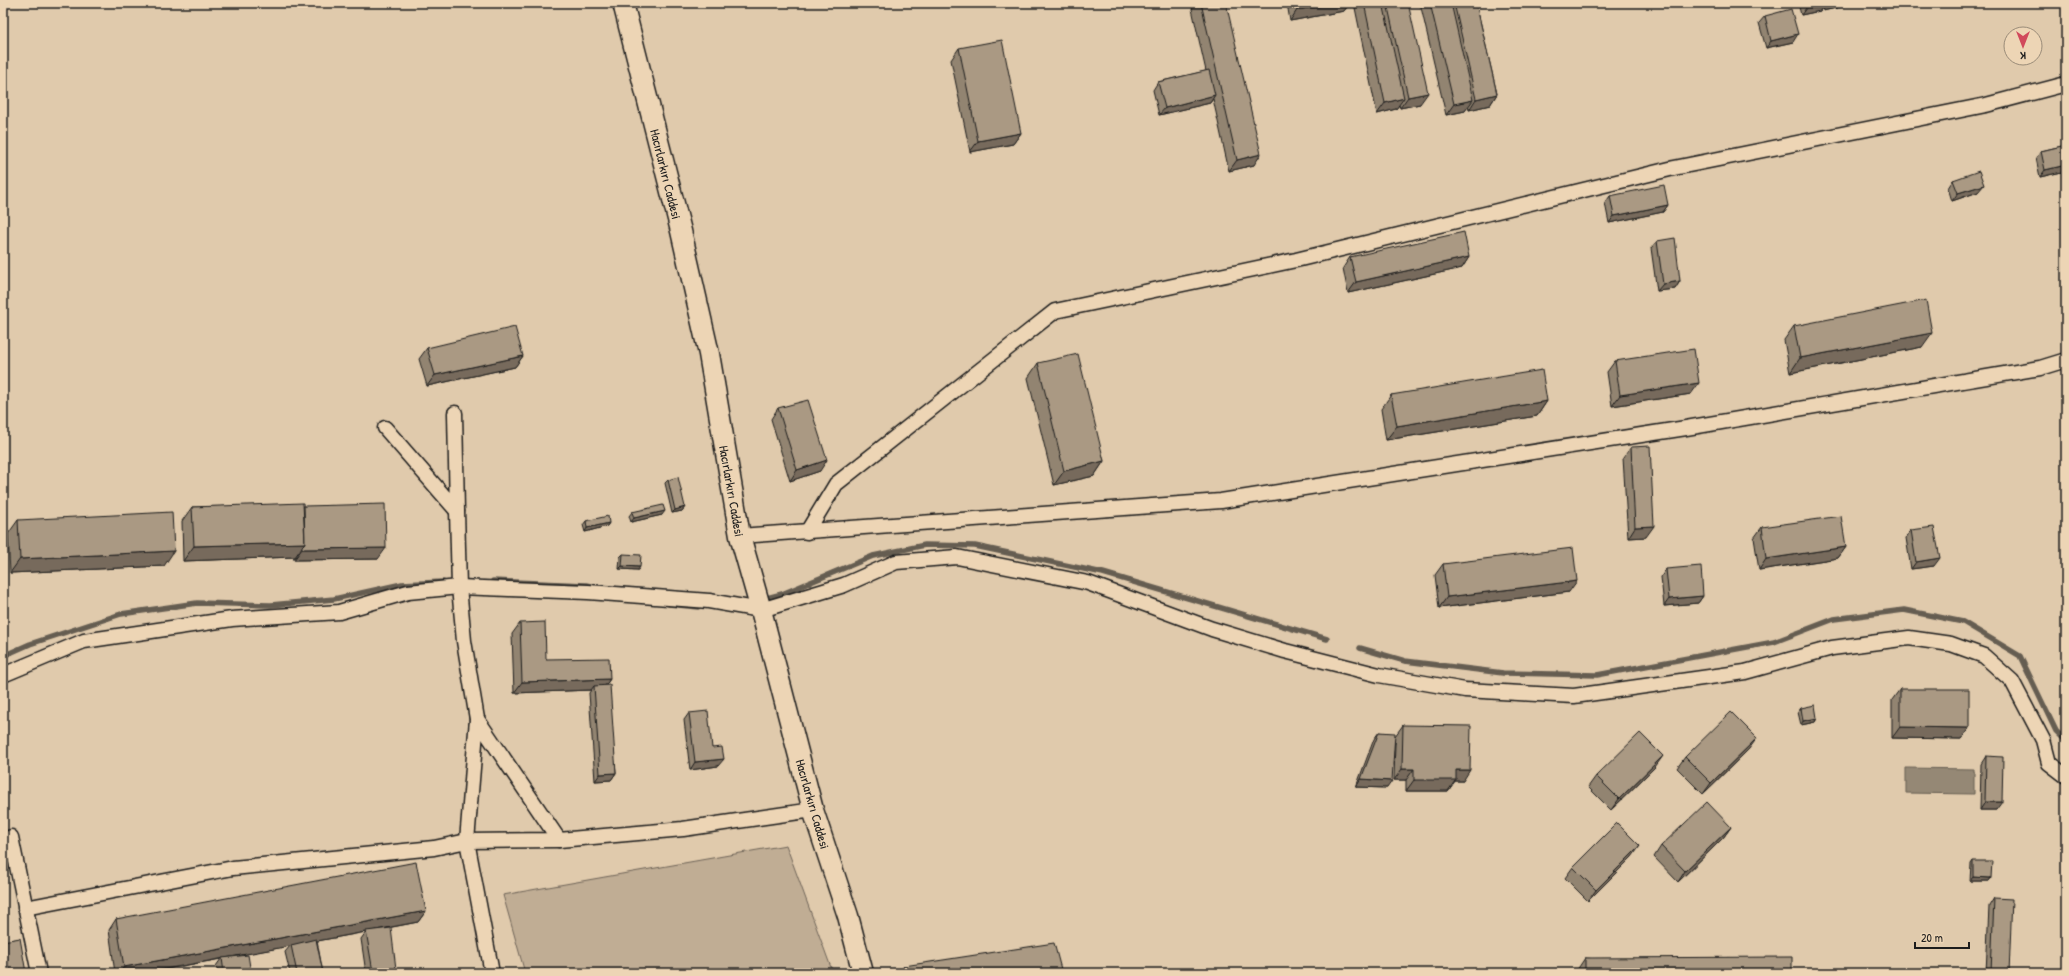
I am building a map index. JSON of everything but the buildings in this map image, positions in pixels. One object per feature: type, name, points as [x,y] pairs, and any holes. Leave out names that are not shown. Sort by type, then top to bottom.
[{"type":"street","name":"Hacırlarkırı Caddesi","points":[[623,3],[681,231],[709,354],[740,536],[761,610],[813,810],[848,916],[863,973]]},
{"type":"street","points":[[807,532],[836,484],[1055,310],[1296,260],[1674,168],[1986,105],[2066,84]]},
{"type":"street","points":[[740,536],[1221,501],[1693,426],[2040,368],[2066,360]]},
{"type":"street","points":[[455,413],[459,587],[464,641],[477,719],[467,841],[492,973]]},
{"type":"street","points":[[385,428],[457,511]]},
{"type":"street","points":[[3,674],[84,641],[232,619],[339,612],[408,592],[459,587],[588,592],[710,601],[761,610],[844,584],[896,562],[957,557],[1088,583],[1212,629],[1285,651],[1379,675],[1465,690],[1574,696],[1745,672],[1832,648],[1909,638],[1951,644],[1984,656],[2012,681],[2042,740],[2049,763],[2066,776]]},
{"type":"street","points":[[477,719],[559,840]]},
{"type":"street","points":[[24,908],[233,868],[434,848],[467,841],[559,840],[682,829],[813,810]]},
{"type":"street","points":[[11,837],[24,908],[40,973]]},
{"type":"shaded area","points":[[1906,768],[1974,769],[1974,794],[1906,793]]},
{"type":"shaded area","points":[[786,845],[833,973],[525,973],[503,895]]},
{"type":"waterway","points":[[767,598],[782,594],[873,556],[925,545],[975,546],[1103,573],[1327,639]]},
{"type":"waterway","points":[[493,581],[586,585],[595,587]]},
{"type":"waterway","points":[[3,656],[30,644],[121,614],[197,603],[271,605],[334,599],[402,584],[443,582]]},
{"type":"waterway","points":[[669,604],[698,607]]},
{"type":"waterway","points":[[1360,648],[1405,661],[1503,673],[1597,675],[1774,642],[1834,619],[1904,610],[1963,622],[2020,656],[2056,731],[2066,741]]}]
